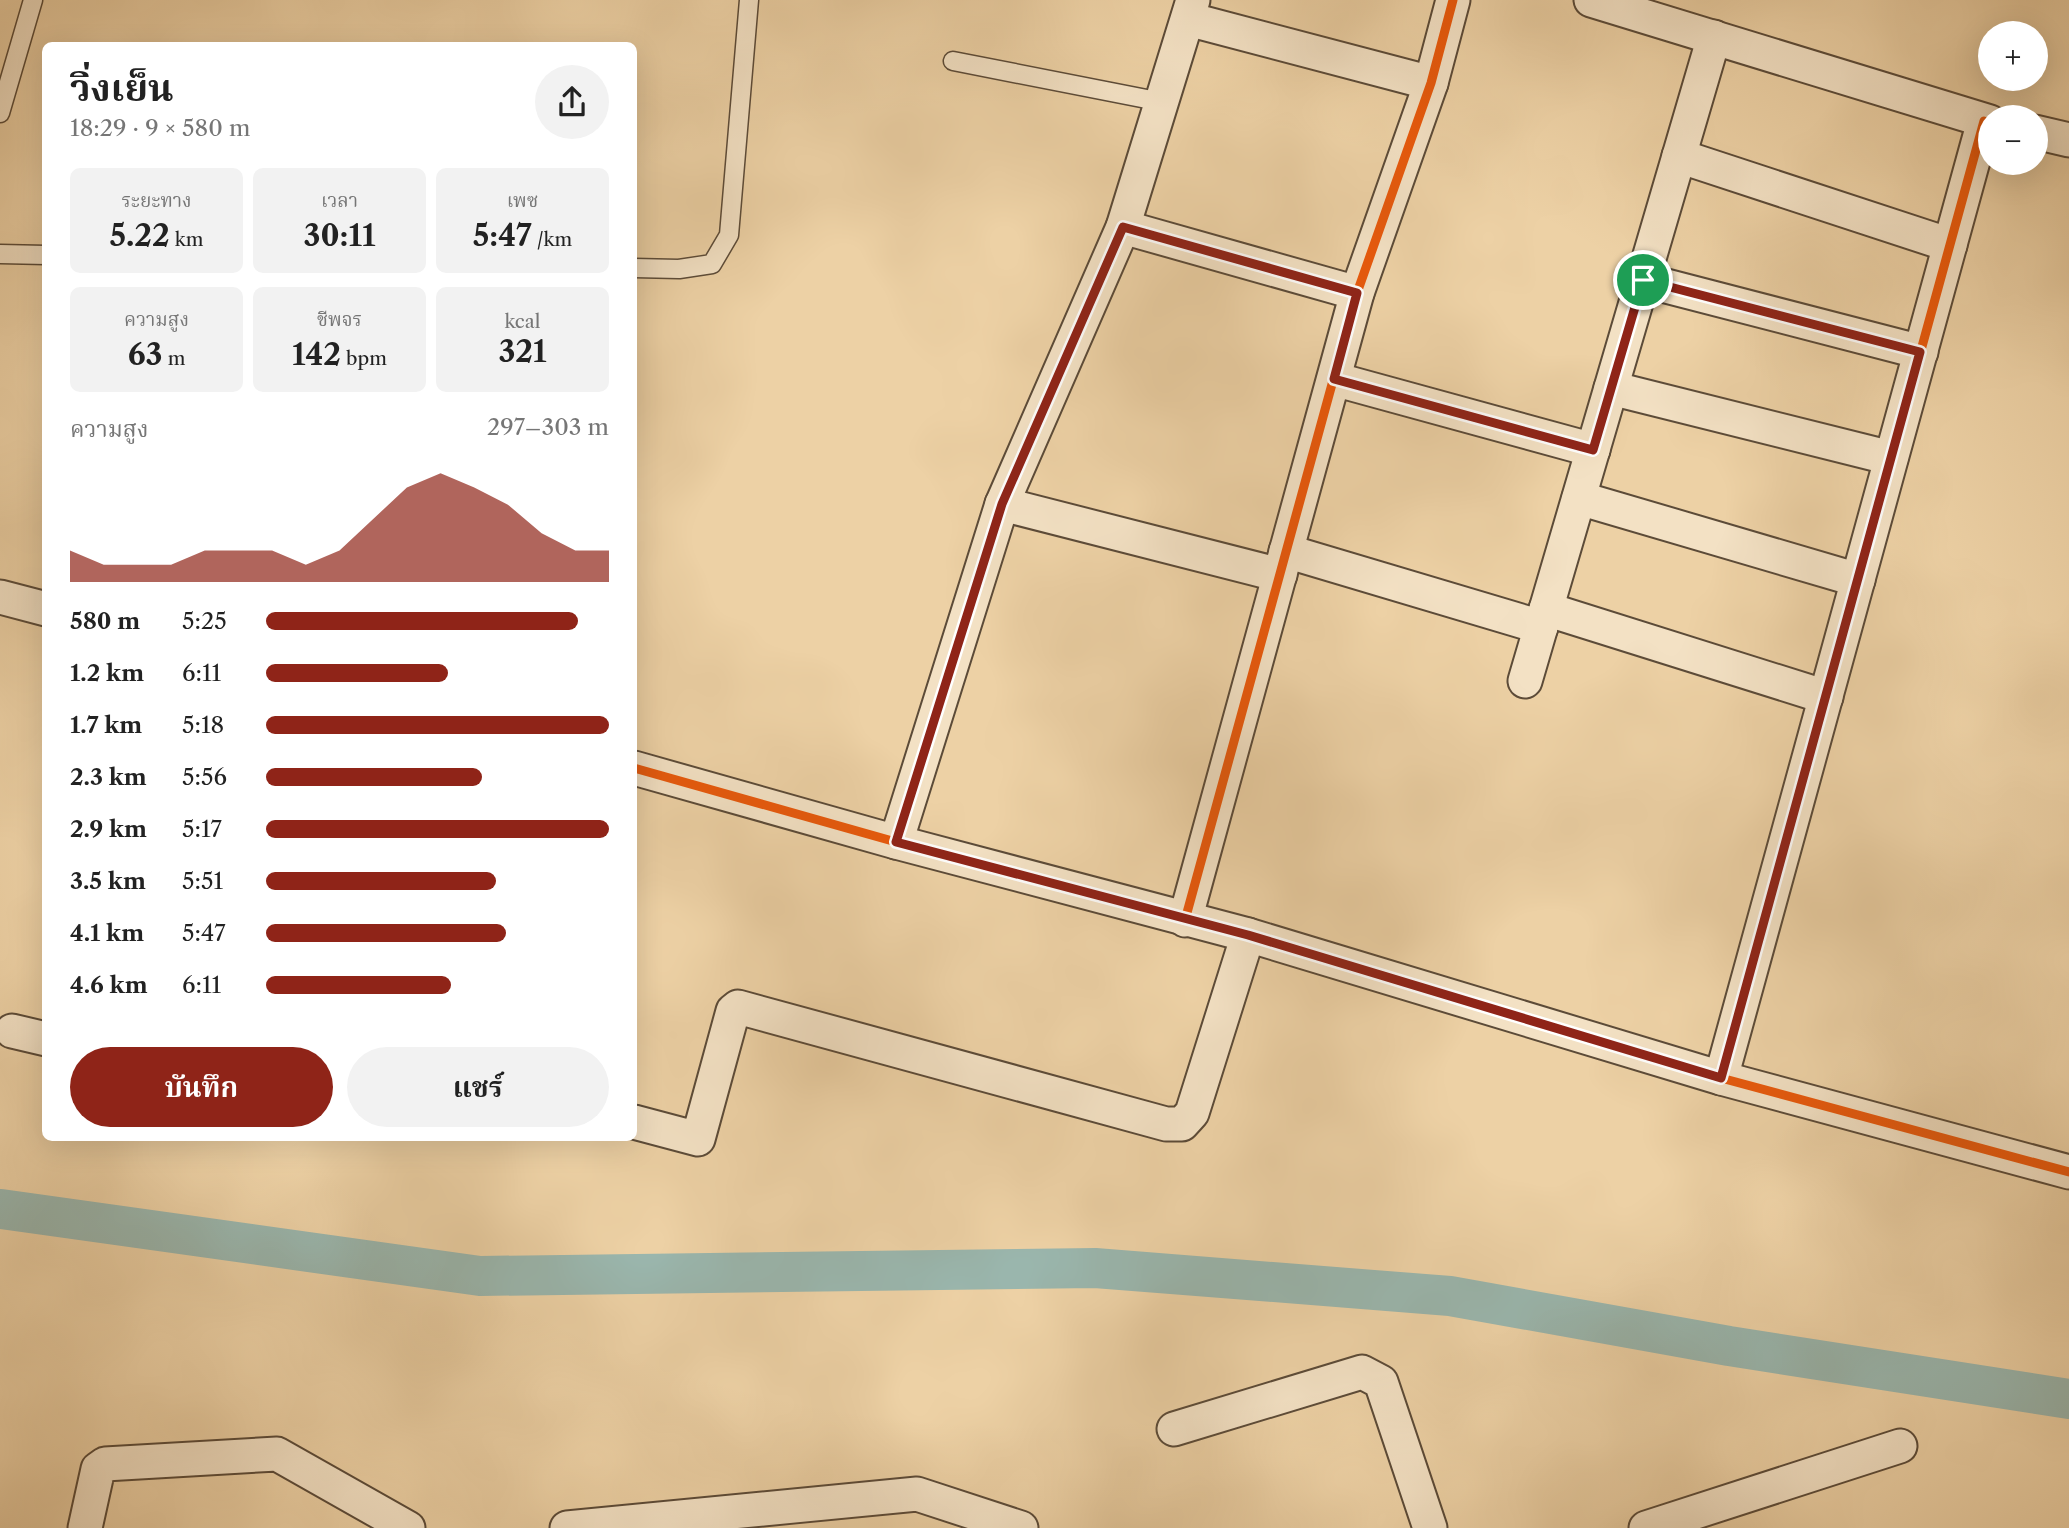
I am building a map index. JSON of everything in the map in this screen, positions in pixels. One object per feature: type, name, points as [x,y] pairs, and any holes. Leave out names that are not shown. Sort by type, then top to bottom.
[{"type":"street","points":[[1185,920],[1357,293],[1431,83],[1453,0]]},
{"type":"street","points":[[1591,0],[1978,118]]},
{"type":"street","points":[[896,842],[1002,504],[1123,227],[1190,10],[1431,83]]},
{"type":"street","points":[[1525,681],[1714,37]]},
{"type":"street","points":[[2048,135],[2069,140]]},
{"type":"street","points":[[1721,1078],[1920,352],[1978,151]]},
{"type":"street","points":[[1679,156],[1950,245]]},
{"type":"street","points":[[1123,227],[1357,293]]},
{"type":"street","points":[[1643,280],[1920,352]]},
{"type":"street","points":[[1334,379],[1593,450]]},
{"type":"street","points":[[1611,388],[1891,458]]},
{"type":"street","points":[[1579,498],[1858,580]]},
{"type":"street","points":[[1002,504],[1544,618],[1826,697]]},
{"type":"street","points":[[0,597],[42,608]]},
{"type":"street","points":[[637,769],[896,842],[1248,935],[1721,1078],[2069,1172]]},
{"type":"street","points":[[637,1123],[698,1139],[733,1010],[738,1007],[1166,1125],[1182,1124],[1192,1113],[1248,935]]},
{"type":"street","points":[[12,1031],[42,1038]]},
{"type":"street","points":[[1174,1429],[1362,1373],[1381,1382],[1430,1528]]},
{"type":"street","points":[[1646,1528],[1712,1518],[1900,1446]]},
{"type":"street","points":[[85,1528],[98,1469],[105,1464],[277,1454],[408,1528]]},
{"type":"street","points":[[567,1528],[616,1526],[917,1494],[1021,1528]]},
{"type":"lane","points":[[0,113],[33,0]]},
{"type":"lane","points":[[637,268],[679,269],[712,264],[729,235],[750,0]]},
{"type":"lane","points":[[953,61],[1162,103]]},
{"type":"lane","points":[[0,254],[42,254]]},
{"type":"waterway","points":[[1,1209],[480,1276],[1095,1268],[1450,1296],[1729,1346],[2069,1399]]},
{"type":"cycle path","points":[[1185,920],[1357,293],[1431,83],[1453,0]]},
{"type":"cycle path","points":[[1721,1078],[1978,143]]},
{"type":"cycle path","points":[[637,769],[896,842],[1248,935],[1721,1078],[2069,1172]]},
{"type":"route","points":[[1123,227],[1357,293],[1334,379],[1593,450],[1643,280],[1920,352],[1721,1078],[1248,935],[896,842],[1002,504],[1123,227]]}]
